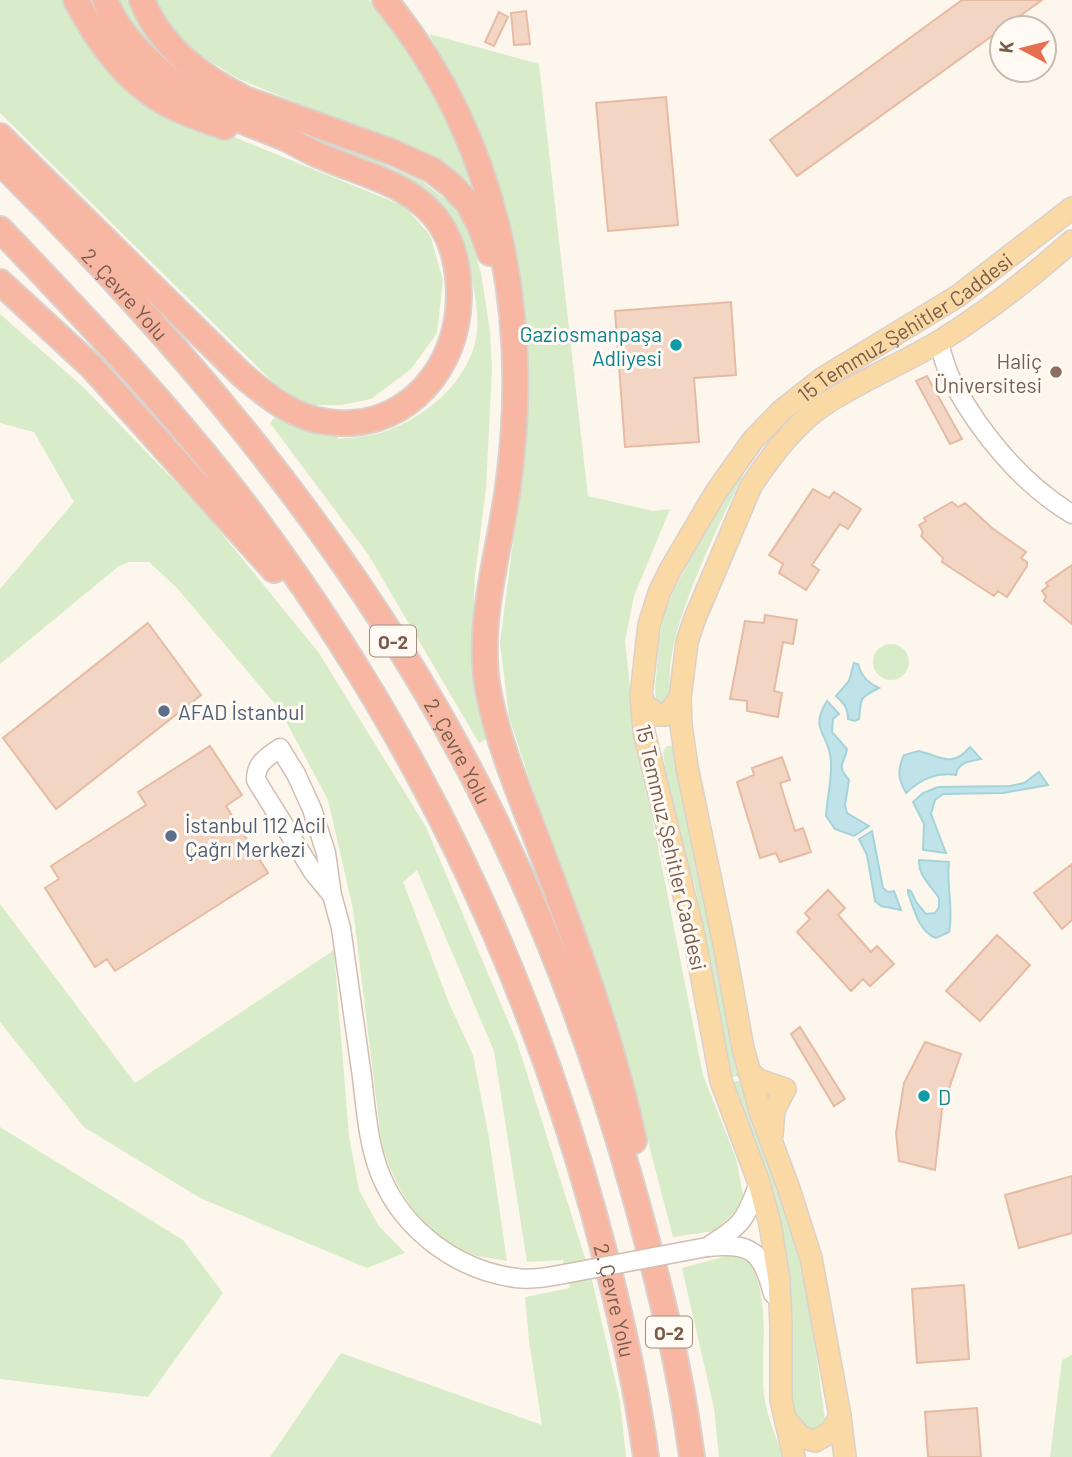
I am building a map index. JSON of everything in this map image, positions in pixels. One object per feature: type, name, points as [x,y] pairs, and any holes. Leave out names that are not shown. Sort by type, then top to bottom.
[{"type":"highway","points":[[76,0],[89,24],[118,64],[164,102],[250,136],[321,157]]},
{"type":"highway","points":[[0,136],[260,391],[279,404],[309,418],[328,422],[354,422],[398,410],[432,380],[444,362],[455,333],[459,301],[458,271],[450,243],[440,224],[425,207],[391,184],[321,157],[296,143],[224,113],[180,85],[129,41],[113,20],[105,0]]},
{"type":"highway","points":[[142,0],[154,24],[174,49],[218,84],[245,99],[423,164],[442,176],[457,191],[476,218],[494,265],[516,391]]},
{"type":"highway","points":[[385,0],[438,75],[469,138],[488,191],[503,251],[517,352],[516,391],[508,488],[488,607],[485,647],[489,696],[623,1088],[638,1158],[638,1208]]},
{"type":"highway","name":"2. Çevre Yolu","points":[[0,162],[204,381],[312,520],[348,570],[408,665],[477,784],[537,912],[588,1041],[638,1208],[664,1307],[692,1457]]},
{"type":"highway","name":"2. Çevre Yolu","points":[[0,229],[136,375],[231,488],[276,548],[350,657],[419,773],[477,891],[527,1007],[567,1121],[603,1247],[631,1368],[646,1457]]},
{"type":"highway","points":[[0,282],[91,366],[350,657]]},
{"type":"highway","points":[[0,303],[78,371],[135,414]]},
{"type":"main road","name":"15 Temmuz Şehitler Caddesi","points":[[794,1457],[783,1415],[779,1280],[770,1224],[759,1183],[721,1081],[694,936],[644,732],[641,695],[649,625],[659,593],[716,492],[753,440],[781,411],[823,377],[958,296],[1072,208]]},
{"type":"main road","name":"15 Temmuz Şehitler Caddesi","points":[[845,1457],[811,1258],[756,1100],[749,1072],[684,745],[680,698],[683,664],[695,618],[737,515],[763,468],[790,436],[821,407],[938,342],[1023,284],[1072,241]]},
{"type":"main road","points":[[641,695],[645,705],[658,715],[667,715],[680,698]]},
{"type":"main road","points":[[649,758],[654,748],[667,737],[684,745]]},
{"type":"main road","points":[[749,1072],[768,1084],[785,1088],[774,1110],[772,1144]]},
{"type":"main road","points":[[783,1415],[801,1437],[815,1441],[831,1432],[840,1416]]},
{"type":"street","points":[[938,342],[952,381],[1008,462],[1049,500],[1072,514]]},
{"type":"street","points":[[332,895],[313,872],[256,780],[256,770],[260,763],[279,748],[296,775],[312,809],[326,853],[332,895],[341,928],[370,1139],[380,1174],[390,1196],[431,1244],[465,1263],[517,1278],[541,1278],[707,1247],[742,1247],[758,1256],[767,1273],[781,1325]]},
{"type":"street","points":[[707,1247],[735,1230],[746,1216],[759,1183]]},
{"type":"green space","points":[[0,0],[69,0],[224,133],[404,206],[430,235],[443,280],[437,333],[411,369],[371,399],[341,405],[314,405],[294,397],[274,383],[0,113]]},
{"type":"green space","points":[[114,0],[133,0],[150,35],[321,136],[422,181],[449,202],[464,221],[481,273],[490,331],[492,369],[486,488],[475,576],[473,623],[474,654],[489,738],[479,743],[368,554],[270,423],[275,417],[304,429],[337,434],[338,439],[368,436],[401,425],[415,417],[429,408],[453,385],[470,358],[477,328],[473,284],[459,233],[450,218],[218,103],[146,47]]},
{"type":"green space","points":[[156,0],[369,0],[402,41],[429,86],[472,182],[466,183],[425,155],[239,79],[179,36]]},
{"type":"green space","points":[[429,34],[539,64],[588,496],[653,511],[670,509],[634,596],[625,641],[634,725],[703,1075],[736,1158],[743,1195],[735,1212],[714,1231],[673,1237],[616,1019],[537,803],[509,717],[500,642],[514,535],[527,393],[520,288],[495,174],[463,98]]},
{"type":"green space","points":[[0,314],[82,386],[201,508],[319,653],[426,827],[517,1042],[592,1280],[620,1401],[626,1457],[270,1457],[341,1353],[542,1425],[525,1297],[570,1288],[563,1260],[527,1262],[494,1051],[417,870],[403,882],[449,1003],[473,1055],[489,1138],[507,1261],[473,1255],[452,1245],[424,1222],[401,1191],[392,1174],[381,1139],[353,909],[328,800],[280,710],[177,588],[149,562],[129,562],[119,566],[0,664],[0,589],[74,502],[34,432],[0,423]]},
{"type":"green space","points":[[741,471],[744,473],[702,564],[683,613],[671,659],[669,702],[660,707],[656,702],[655,691],[664,614],[674,589]]},
{"type":"green space","points":[[891,644],[904,649],[909,662],[904,675],[891,680],[878,675],[873,662],[878,649]]},
{"type":"green space","points":[[667,746],[674,746],[740,1075],[729,1078],[695,887],[683,850],[664,762],[663,751]]},
{"type":"green space","points":[[0,904],[135,1083],[334,950],[349,1136],[359,1190],[378,1225],[405,1253],[367,1268],[200,1198],[84,1127],[0,1022]]},
{"type":"green space","points":[[741,1080],[793,1230],[813,1329],[825,1420],[824,1427],[811,1431],[803,1428],[793,1405],[791,1358],[729,1083]]},
{"type":"green space","points":[[0,1127],[183,1240],[223,1293],[148,1397],[0,1379]]},
{"type":"green space","points":[[730,1255],[750,1262],[757,1278],[764,1327],[764,1395],[769,1419],[783,1457],[719,1457],[714,1408],[682,1268]]},
{"type":"green space","points":[[1072,1355],[1072,1457],[1050,1457],[1062,1360]]},
{"type":"water","points":[[854,663],[858,664],[871,684],[879,688],[863,699],[859,719],[855,721],[848,719],[845,706],[836,696],[849,681]]},
{"type":"water","points":[[827,701],[839,714],[833,719],[832,732],[847,749],[842,771],[849,780],[845,805],[847,813],[869,826],[854,836],[835,829],[826,816],[831,762],[819,719]]},
{"type":"water","points":[[970,747],[981,759],[962,765],[956,775],[929,778],[906,793],[899,774],[904,755],[919,751],[951,759],[964,754]]},
{"type":"water","points":[[1039,772],[1048,785],[1003,793],[943,794],[935,800],[931,814],[946,853],[923,850],[924,824],[913,802],[923,793],[938,787],[1010,786],[1024,783]]},
{"type":"water","points":[[872,831],[883,888],[888,892],[894,891],[901,910],[881,906],[875,901],[867,855],[859,839]]},
{"type":"water","points":[[919,860],[949,862],[949,932],[936,938],[921,925],[908,893],[908,890],[911,891],[926,914],[935,913],[939,907],[939,898],[923,876]]},
{"type":"building","points":[[962,0],[1042,0],[1023,14],[988,14],[988,39],[797,176],[770,140]]},
{"type":"building","points":[[526,11],[530,44],[514,45],[511,13]]},
{"type":"building","points":[[499,12],[508,17],[494,46],[485,42]]},
{"type":"building","points":[[666,97],[678,225],[608,231],[596,103]]},
{"type":"building","name":"Gaziosmanpaşa Adliyesi","points":[[731,302],[736,375],[694,378],[699,442],[625,447],[615,311]]},
{"type":"building","points":[[927,376],[962,439],[950,444],[916,381]]},
{"type":"building","points":[[813,489],[829,498],[834,492],[861,509],[848,529],[840,524],[812,565],[819,570],[806,590],[779,573],[783,564],[769,555]]},
{"type":"building","points":[[952,502],[958,507],[965,503],[992,528],[1026,552],[1021,558],[1027,562],[1027,566],[1007,597],[998,591],[994,596],[942,562],[943,558],[921,536],[923,532],[919,525],[926,521],[924,518]]},
{"type":"building","points":[[1072,565],[1072,624],[1044,601],[1046,597],[1042,591],[1048,586],[1046,583]]},
{"type":"building","points":[[765,615],[797,620],[793,644],[783,642],[774,691],[782,693],[778,717],[747,711],[747,701],[730,699],[745,621],[764,623]]},
{"type":"building","points":[[148,623],[201,695],[56,809],[3,738]]},
{"type":"building","name":"İstanbul 112 Acil Çağrı Merkezi","points":[[210,746],[242,795],[226,806],[268,873],[115,971],[107,959],[95,967],[45,888],[59,879],[51,866],[146,805],[138,792]]},
{"type":"building","points":[[782,757],[790,780],[780,783],[795,831],[803,828],[811,852],[780,862],[776,853],[760,858],[737,782],[754,775],[752,768]]},
{"type":"building","points":[[1072,864],[1072,920],[1062,929],[1034,893]]},
{"type":"building","points":[[828,890],[845,908],[838,915],[871,952],[877,946],[894,964],[870,986],[863,979],[851,991],[797,932],[810,919],[805,913]]},
{"type":"building","points":[[997,935],[1030,965],[980,1021],[946,991]]},
{"type":"building","points":[[800,1027],[845,1099],[834,1106],[791,1034]]},
{"type":"building","name":"D","points":[[925,1042],[961,1054],[942,1109],[935,1170],[899,1161],[896,1133],[904,1083]]},
{"type":"building","points":[[1072,1176],[1072,1233],[1019,1248],[1005,1195]]},
{"type":"building","points":[[964,1285],[969,1359],[917,1363],[912,1289]]},
{"type":"building","points":[[977,1408],[981,1457],[928,1457],[925,1412]]},
{"type":"place","name":"Gaziosmanpaşa Adliyesi","points":[[676,345]]},
{"type":"place","name":"Haliç Üniversitesi","points":[[1056,372]]},
{"type":"place","name":"AFAD İstanbul","points":[[164,711]]},
{"type":"place","name":"İstanbul 112 Acil Çağrı Merkezi","points":[[171,836]]},
{"type":"place","name":"D","points":[[924,1096]]}]
